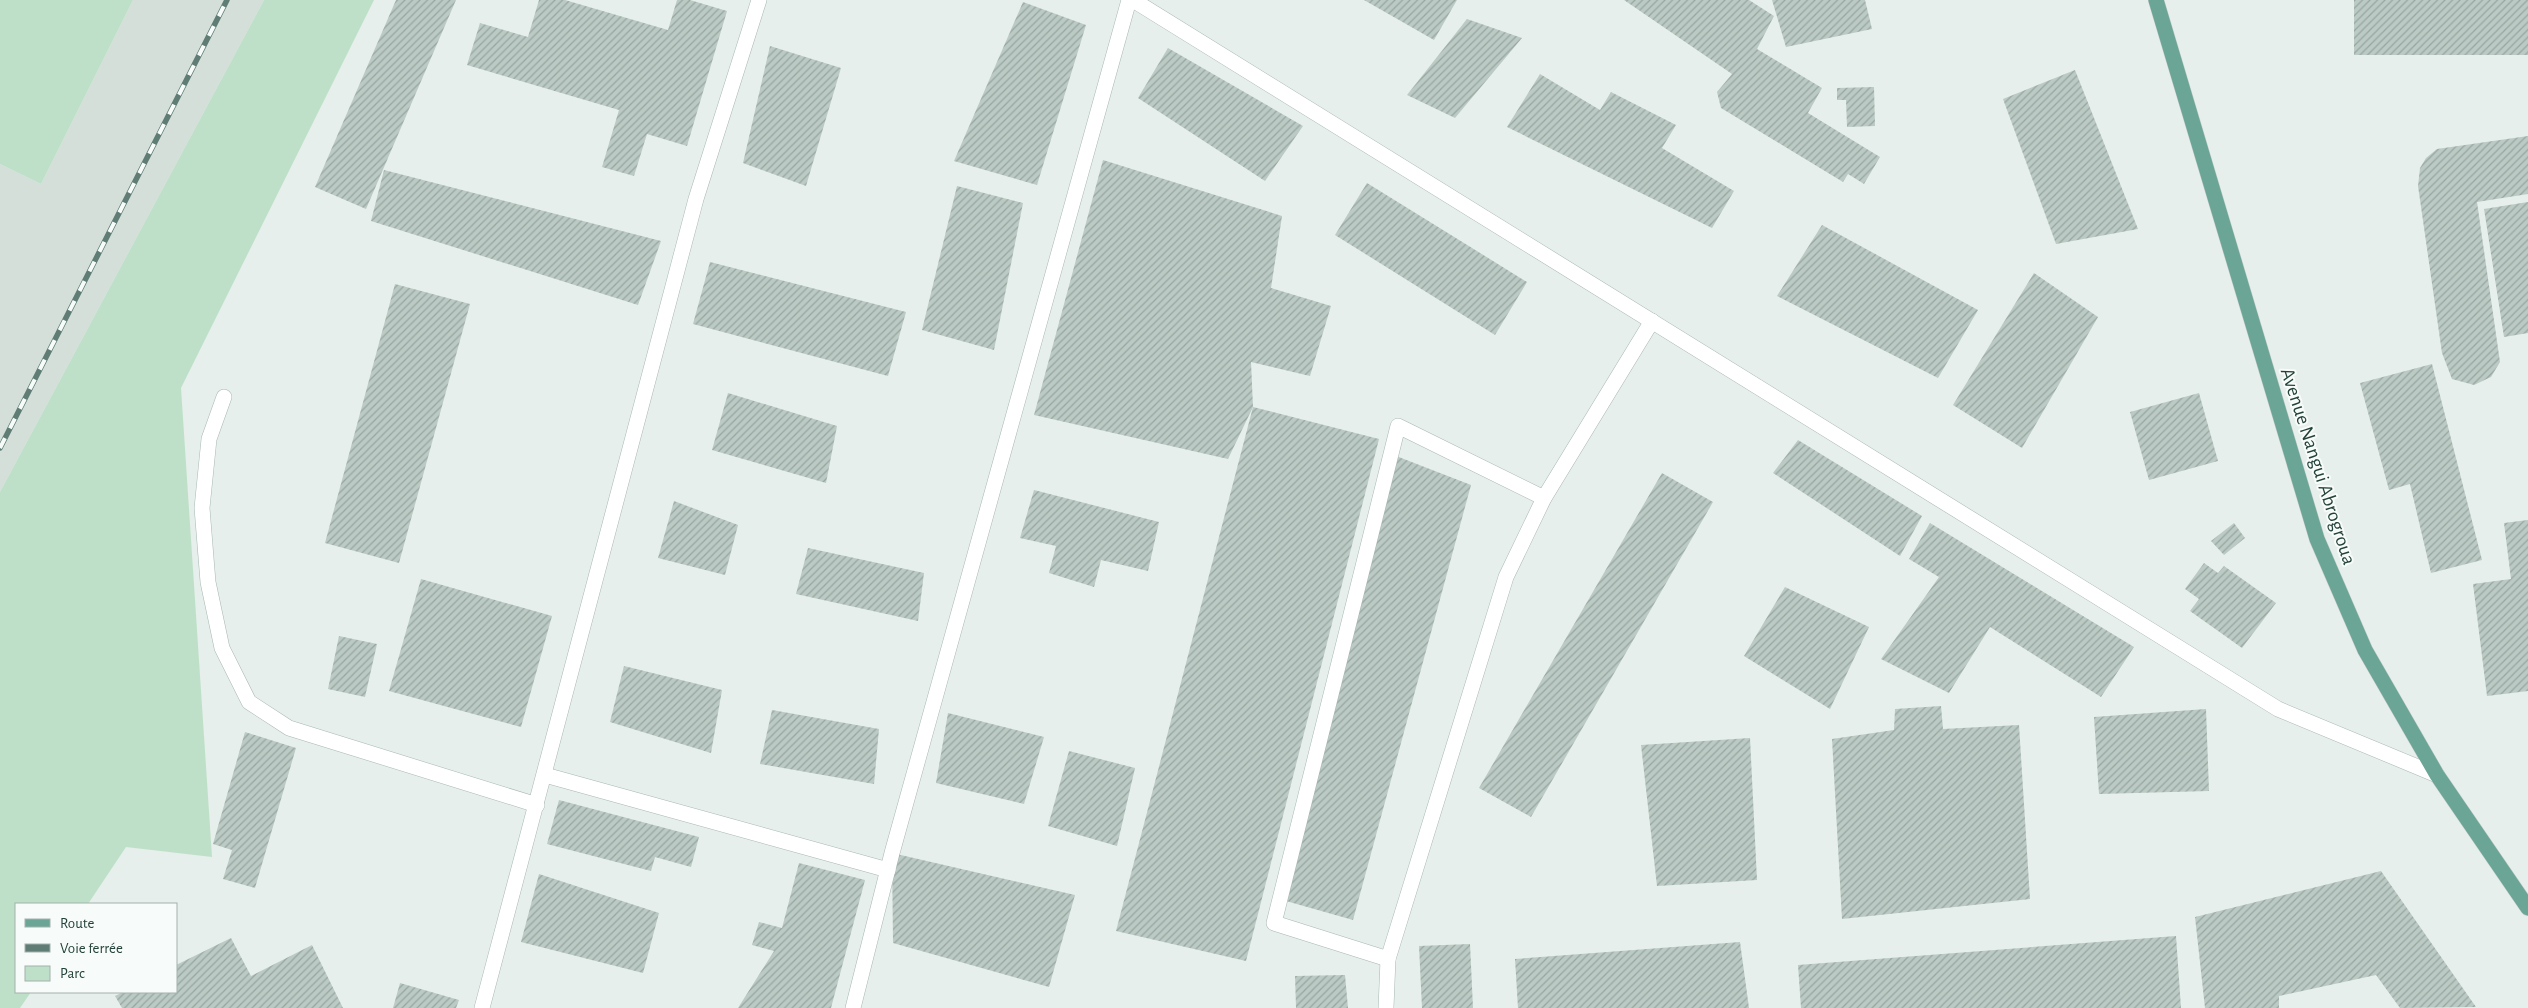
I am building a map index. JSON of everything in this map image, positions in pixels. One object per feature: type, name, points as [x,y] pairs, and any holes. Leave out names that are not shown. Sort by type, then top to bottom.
[{"type":"main road","name":"Avenue Nangui Abrogroua","points":[[2156,0],[2317,539],[2365,650],[2437,775],[2528,908]]},
{"type":"lane","points":[[482,1008],[696,199],[759,0]]},
{"type":"lane","points":[[852,1008],[888,870],[1128,0]]},
{"type":"lane","points":[[1133,0],[2278,709],[2437,775]]},
{"type":"lane","points":[[1386,1008],[1388,960],[1506,578],[1544,498],[1652,321]]},
{"type":"lane","points":[[224,397],[210,439],[202,508],[207,563],[222,648],[250,702],[290,728],[537,805]]},
{"type":"lane","points":[[1388,960],[1274,923],[1398,426],[1544,498]]},
{"type":"lane","points":[[545,775],[888,870]]},
{"type":"shaded area","points":[[133,0],[264,0],[0,492],[0,164],[41,184]]},
{"type":"green space","points":[[0,0],[133,0],[41,184],[0,164]]},
{"type":"green space","points":[[264,0],[374,0],[181,388],[212,857],[126,847],[89,903],[15,903],[15,993],[30,993],[20,1008],[0,1008],[0,492]]},
{"type":"building","points":[[396,0],[456,0],[366,209],[315,187]]},
{"type":"building","points":[[539,0],[565,0],[668,30],[677,0],[690,0],[727,11],[687,146],[647,134],[634,176],[602,167],[619,110],[467,65],[480,23],[528,37]]},
{"type":"building","points":[[1364,0],[1457,0],[1434,40]]},
{"type":"building","points":[[1624,0],[1749,0],[1774,16],[1757,49],[1822,88],[1808,113],[1880,157],[1864,184],[1848,174],[1843,182],[1721,108],[1717,92],[1732,74]]},
{"type":"building","points":[[1772,0],[1865,0],[1872,29],[1786,47]]},
{"type":"building","points":[[2354,0],[2528,0],[2528,55],[2354,55]]},
{"type":"building","points":[[1023,2],[1086,25],[1037,185],[954,161]]},
{"type":"building","points":[[1467,19],[1522,38],[1455,118],[1407,95]]},
{"type":"building","points":[[770,46],[841,68],[806,186],[743,163]]},
{"type":"building","points":[[1168,48],[1303,126],[1265,181],[1138,98]]},
{"type":"building","points":[[2075,70],[2138,229],[2056,244],[2003,99]]},
{"type":"building","points":[[1540,74],[1600,110],[1611,92],[1676,125],[1662,148],[1734,191],[1712,228],[1507,127]]},
{"type":"building","points":[[1874,87],[1875,126],[1847,127],[1846,100],[1837,100],[1837,88]]},
{"type":"building","points":[[2528,136],[2528,194],[2477,202],[2500,362],[2491,377],[2474,385],[2452,379],[2442,353],[2418,186],[2420,168],[2426,158],[2437,149]]},
{"type":"building","points":[[1103,160],[1282,216],[1271,288],[1331,306],[1310,376],[1251,362],[1253,407],[1228,459],[1034,415]]},
{"type":"building","points":[[384,170],[661,241],[638,305],[371,221]]},
{"type":"building","points":[[1367,183],[1527,282],[1495,335],[1335,235]]},
{"type":"building","points":[[957,186],[1023,203],[994,350],[922,330]]},
{"type":"building","points":[[2528,202],[2528,333],[2504,337],[2484,209]]},
{"type":"building","points":[[1822,225],[1978,310],[1938,378],[1777,296]]},
{"type":"building","points":[[710,262],[906,312],[888,376],[693,324]]},
{"type":"building","points":[[2034,273],[2098,317],[2022,448],[1953,405]]},
{"type":"building","points":[[395,284],[470,304],[399,563],[325,543]]},
{"type":"building","points":[[2432,364],[2482,560],[2431,573],[2410,484],[2389,490],[2360,383]]},
{"type":"building","points":[[728,393],[837,426],[826,483],[712,450]]},
{"type":"building","points":[[2199,393],[2218,461],[2149,480],[2130,412]]},
{"type":"building","points":[[1253,407],[1379,439],[1246,961],[1116,931]]},
{"type":"building","points":[[1798,440],[1922,516],[1900,556],[1773,473]]},
{"type":"building","points":[[1391,454],[1471,485],[1353,920],[1279,899]]},
{"type":"building","points":[[1662,473],[1713,502],[1531,817],[1479,788]]},
{"type":"building","points":[[1034,490],[1159,522],[1148,571],[1101,560],[1094,587],[1049,573],[1056,546],[1020,538]]},
{"type":"building","points":[[674,501],[738,525],[725,575],[658,558]]},
{"type":"building","points":[[2528,520],[2528,691],[2487,696],[2473,584],[2511,579],[2504,523]]},
{"type":"building","points":[[1930,523],[2134,647],[2101,697],[1990,627],[1949,693],[1881,659],[1939,577],[1909,559]]},
{"type":"building","points":[[2234,523],[2245,538],[2224,555],[2211,541]]},
{"type":"building","points":[[808,548],[924,573],[918,621],[796,594]]},
{"type":"building","points":[[2204,563],[2218,573],[2224,566],[2276,603],[2242,648],[2190,611],[2199,599],[2185,589]]},
{"type":"building","points":[[421,579],[552,616],[521,727],[389,691]]},
{"type":"building","points":[[1785,587],[1869,627],[1830,709],[1744,656]]},
{"type":"building","points":[[339,636],[377,644],[365,697],[328,689]]},
{"type":"building","points":[[624,666],[722,690],[711,753],[610,722]]},
{"type":"building","points":[[1941,706],[1943,729],[2019,725],[2030,899],[1842,919],[1832,739],[1894,730],[1895,709]]},
{"type":"building","points":[[2206,709],[2209,791],[2099,794],[2094,717]]},
{"type":"building","points":[[772,710],[879,729],[874,784],[760,764]]},
{"type":"building","points":[[948,713],[1044,737],[1024,804],[936,783]]},
{"type":"building","points":[[245,732],[296,748],[255,888],[223,879],[232,850],[213,844]]},
{"type":"building","points":[[1750,738],[1757,880],[1657,886],[1641,745]]},
{"type":"building","points":[[1069,751],[1135,768],[1117,846],[1048,826]]},
{"type":"building","points":[[559,800],[699,837],[691,867],[655,857],[651,871],[547,844]]},
{"type":"building","points":[[892,853],[1075,895],[1049,987],[893,943]]},
{"type":"building","points":[[799,863],[865,880],[831,1008],[738,1008],[774,951],[752,945],[759,922],[782,928]]},
{"type":"building","points":[[2381,871],[2476,1007],[2400,1008],[2376,975],[2279,996],[2279,1008],[2205,1008],[2195,917]]},
{"type":"building","points":[[539,874],[659,913],[643,973],[521,942]]},
{"type":"building","points":[[2176,936],[2181,1008],[1801,1008],[1798,965]]},
{"type":"building","points":[[231,938],[251,976],[312,945],[343,1008],[122,1008],[115,996],[121,993],[178,993],[178,964]]},
{"type":"building","points":[[1740,942],[1749,1008],[1518,1008],[1515,959]]},
{"type":"building","points":[[1470,944],[1473,1008],[1422,1008],[1419,946]]},
{"type":"building","points":[[1345,975],[1348,1008],[1296,1008],[1295,976]]},
{"type":"building","points":[[400,983],[459,1000],[456,1008],[393,1008]]},
{"type":"railway","points":[[0,448],[227,0]]}]
